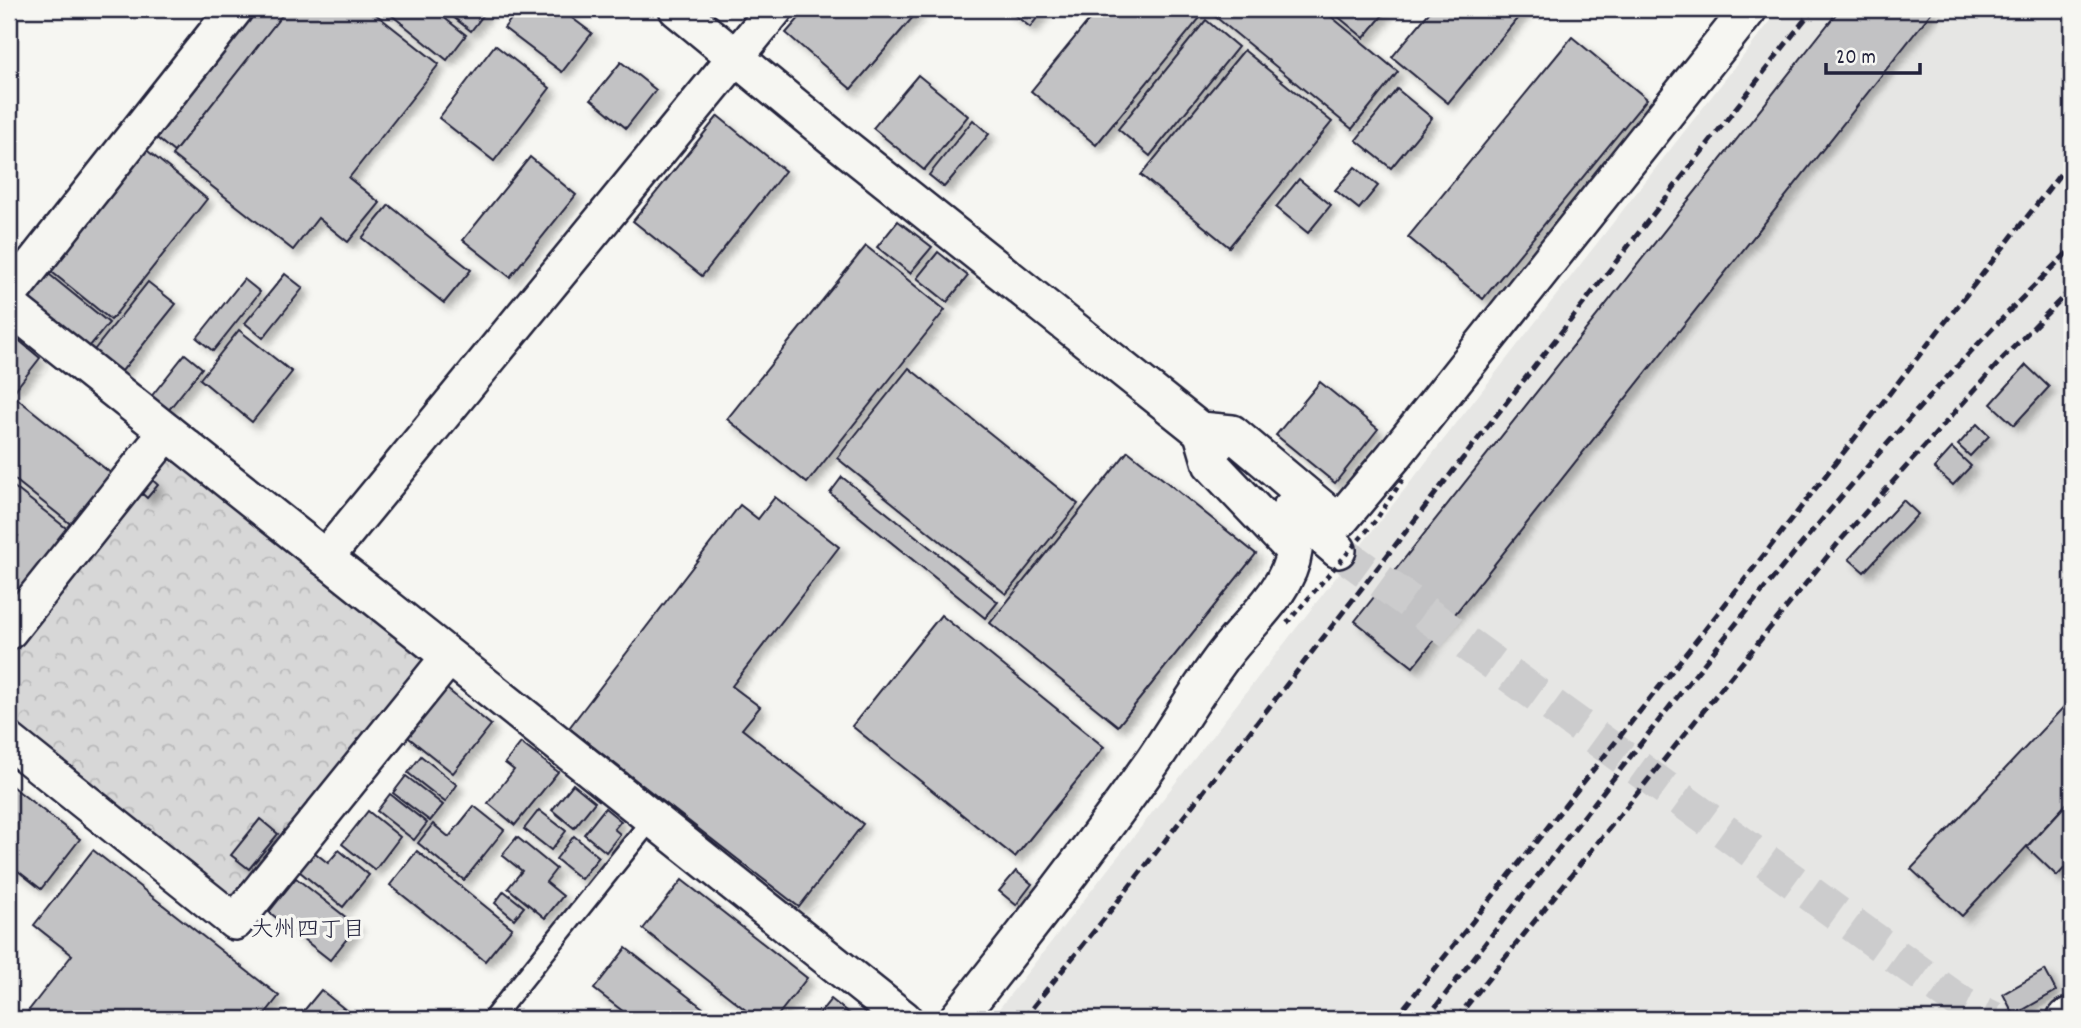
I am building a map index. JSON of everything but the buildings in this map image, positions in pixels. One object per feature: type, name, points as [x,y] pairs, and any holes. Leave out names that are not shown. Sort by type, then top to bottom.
[{"type":"street","points":[[9,295],[235,9]]},
{"type":"street","points":[[677,9],[1201,430],[1338,550]]},
{"type":"street","points":[[325,558],[775,9]]},
{"type":"street","points":[[1201,430],[1232,433],[1331,516],[1341,519],[1749,9]]},
{"type":"street","points":[[9,306],[904,1019]]},
{"type":"street","points":[[957,1019],[1048,905],[1154,759],[1225,653],[1257,618],[1292,566],[1294,551],[1211,464],[1201,430]]},
{"type":"street","points":[[9,631],[167,432]]},
{"type":"street","points":[[9,741],[235,922],[449,657]]},
{"type":"street","points":[[2067,1019],[2072,1017]]},
{"type":"lane","points":[[492,1019],[652,819]]},
{"type":"path","points":[[1287,623],[1376,520],[1403,479]]},
{"type":"shaded area","points":[[1780,9],[2072,9],[2072,988],[2022,1019],[991,1019]]},
{"type":"green space","points":[[174,456],[425,657],[424,676],[228,904],[9,727],[9,646],[155,459]]},
{"type":"tunnel","points":[[1338,550],[1962,1004],[1994,1019]]},
{"type":"railway","points":[[1023,1019],[1104,919],[1813,9]]},
{"type":"railway","points":[[1395,1019],[1742,583],[2072,159]]},
{"type":"railway","points":[[1426,1019],[1658,721],[1817,526],[1984,338],[2072,248]]},
{"type":"railway","points":[[1456,1019],[1839,542],[2004,357],[2072,288]]},
{"type":"district","name":"大州四丁目","points":[[308,931]]}]
